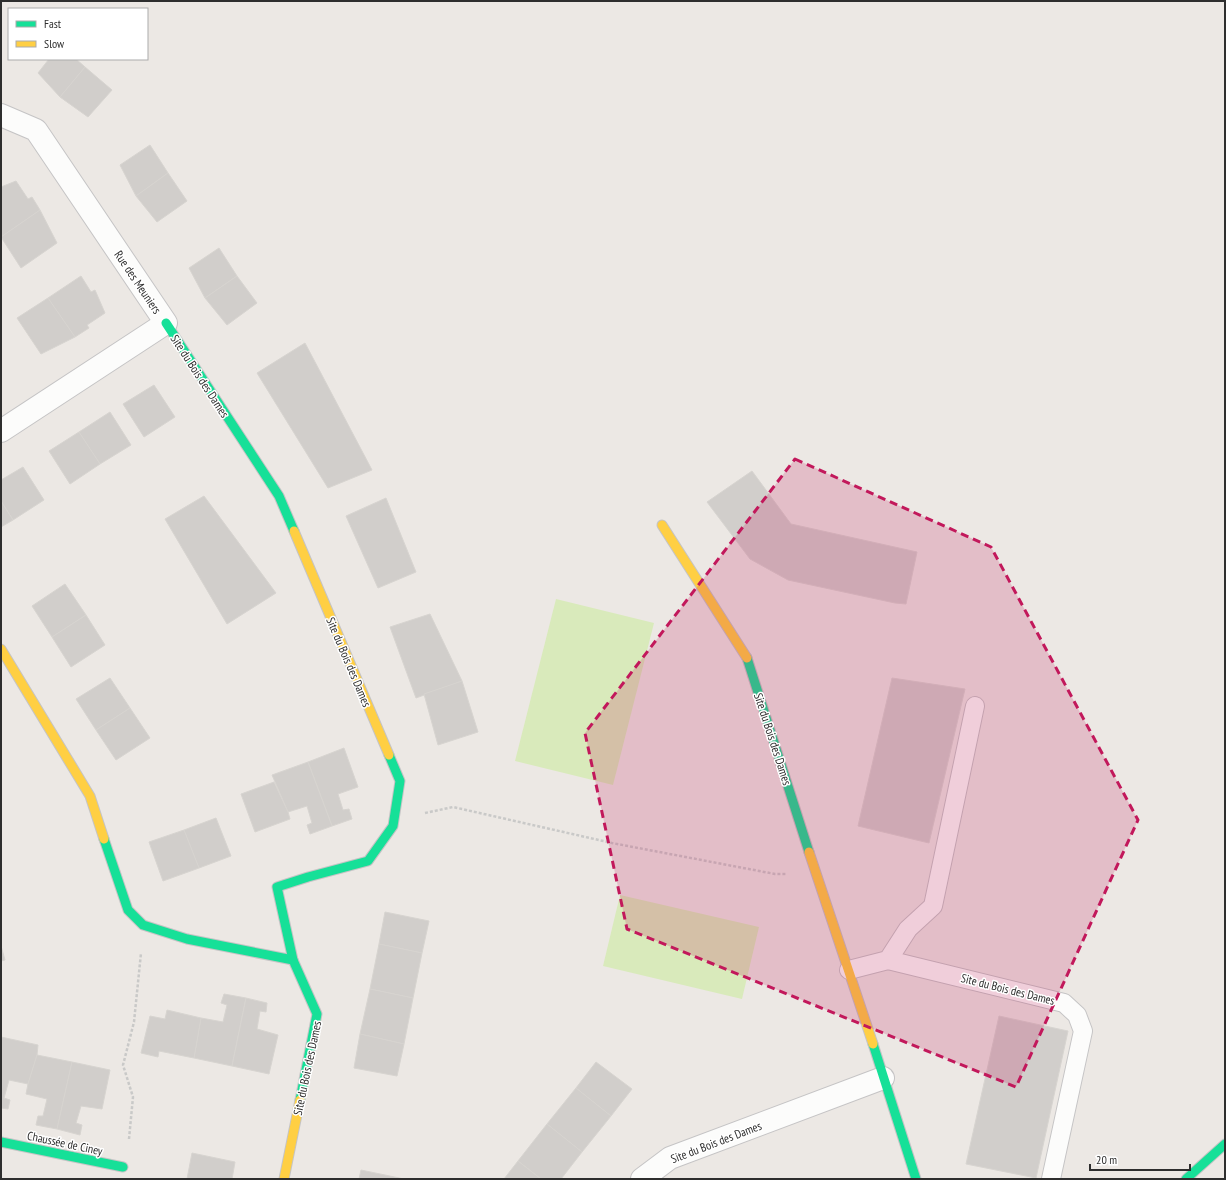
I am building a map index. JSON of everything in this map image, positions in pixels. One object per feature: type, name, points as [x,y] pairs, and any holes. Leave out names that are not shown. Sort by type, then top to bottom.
[{"type":"street","name":"Rue des Meuniers","points":[[1,116],[36,130],[166,323],[1,431]]},
{"type":"street","name":"Site du Bois des Dames","points":[[166,323],[279,496],[400,782],[393,826],[368,861],[308,877],[278,887],[293,960],[317,1014],[284,1179]]},
{"type":"street","name":"Site du Bois des Dames","points":[[662,524],[746,656],[916,1179]]},
{"type":"street","points":[[1,649],[90,796],[128,910],[143,925],[187,938],[293,960]]},
{"type":"street","name":"Site du Bois des Dames","points":[[642,1179],[670,1158],[883,1078]]},
{"type":"street","name":"Chaussée de Ciney","points":[[1,1142],[123,1167]]},
{"type":"street","points":[[1186,1179],[1225,1144]]},
{"type":"lane","points":[[888,960],[908,929],[933,906],[975,706]]},
{"type":"lane","name":"Site du Bois des Dames","points":[[849,970],[888,960],[1064,1003],[1077,1015],[1083,1031],[1051,1179]]},
{"type":"path","points":[[393,826],[413,816],[453,807],[628,846],[775,874],[817,877]]},
{"type":"path","points":[[123,1167],[130,1136],[133,1097],[123,1066],[134,1022],[143,925]]},
{"type":"highlighted area","points":[[795,459],[991,547],[1138,820],[1016,1087],[627,929],[585,733]]},
{"type":"green space","points":[[556,599],[654,623],[613,785],[515,761]]},
{"type":"green space","points":[[620,895],[759,927],[742,999],[603,966]]},
{"type":"building","points":[[48,60],[77,60],[85,67],[60,97],[38,73]]},
{"type":"building","points":[[85,67],[112,90],[88,117],[60,97]]},
{"type":"building","points":[[150,145],[168,173],[136,196],[120,165]]},
{"type":"building","points":[[168,173],[187,201],[157,222],[136,196]]},
{"type":"building","points":[[16,181],[28,199],[32,197],[40,210],[1,237],[1,187]]},
{"type":"building","points":[[40,210],[57,243],[21,268],[1,237]]},
{"type":"building","points":[[219,248],[237,276],[205,298],[189,268]]},
{"type":"building","points":[[81,276],[91,292],[95,290],[105,313],[87,325],[89,328],[75,337],[48,298]]},
{"type":"building","points":[[237,276],[257,303],[227,325],[205,298]]},
{"type":"building","points":[[48,298],[75,337],[41,354],[17,318]]},
{"type":"building","points":[[305,343],[372,470],[328,488],[257,373]]},
{"type":"building","points":[[154,385],[175,417],[144,437],[123,404]]},
{"type":"building","points":[[110,412],[131,445],[100,464],[79,432]]},
{"type":"building","points":[[79,432],[100,464],[70,484],[49,451]]},
{"type":"building","points":[[23,467],[44,500],[13,520],[1,501],[1,480]]},
{"type":"building","points":[[752,471],[791,524],[917,552],[906,604],[895,603],[788,580],[750,559],[707,502]]},
{"type":"building","points":[[204,496],[276,593],[227,624],[165,519]]},
{"type":"building","points":[[386,498],[416,572],[378,588],[346,516]]},
{"type":"building","points":[[1,501],[13,520],[1,527]]},
{"type":"building","points":[[65,584],[86,615],[52,637],[32,606]]},
{"type":"building","points":[[430,614],[462,681],[416,698],[390,627]]},
{"type":"building","points":[[86,615],[105,645],[71,667],[52,637]]},
{"type":"building","points":[[110,678],[130,708],[96,730],[76,699]]},
{"type":"building","points":[[892,678],[965,689],[929,843],[858,826]]},
{"type":"building","points":[[462,681],[478,732],[438,745],[424,694]]},
{"type":"building","points":[[130,708],[150,738],[116,760],[96,730]]},
{"type":"building","points":[[344,748],[358,787],[338,794],[343,810],[349,809],[352,819],[332,826],[308,762]]},
{"type":"building","points":[[308,762],[332,826],[310,834],[307,825],[312,823],[307,806],[288,812],[272,775]]},
{"type":"building","points":[[274,782],[290,819],[255,832],[241,794]]},
{"type":"building","points":[[216,818],[231,856],[199,868],[184,830]]},
{"type":"building","points":[[184,830],[199,868],[163,881],[149,842]]},
{"type":"building","points":[[385,912],[429,921],[422,953],[379,944]]},
{"type":"building","points":[[379,944],[422,953],[413,998],[370,989]]},
{"type":"building","points":[[1,946],[5,960],[1,961]]},
{"type":"building","points":[[370,989],[413,998],[404,1044],[360,1034]]},
{"type":"building","points":[[224,994],[246,998],[232,1066],[194,1058],[201,1018],[223,1022],[227,1005],[221,1003]]},
{"type":"building","points":[[246,998],[267,1003],[266,1012],[260,1011],[257,1029],[278,1035],[269,1074],[232,1066]]},
{"type":"building","points":[[167,1010],[201,1018],[194,1058],[159,1051],[158,1057],[141,1053],[150,1016],[165,1019]]},
{"type":"building","points":[[999,1016],[1068,1031],[1036,1178],[966,1164]]},
{"type":"building","points":[[360,1034],[404,1044],[397,1076],[354,1068]]},
{"type":"building","points":[[1,1037],[38,1045],[37,1055],[28,1084],[9,1080],[4,1098],[10,1100],[8,1109],[1,1108]]},
{"type":"building","points":[[37,1055],[72,1062],[57,1129],[36,1125],[38,1116],[43,1116],[47,1099],[26,1094]]},
{"type":"building","points":[[72,1062],[110,1070],[102,1109],[81,1106],[76,1123],[82,1125],[80,1135],[57,1129]]},
{"type":"building","points":[[596,1062],[632,1089],[611,1116],[576,1088]]},
{"type":"building","points":[[576,1088],[611,1116],[582,1152],[547,1124]]},
{"type":"building","points":[[547,1124],[582,1152],[561,1179],[541,1179],[518,1161]]},
{"type":"building","points":[[192,1153],[235,1162],[232,1179],[187,1179]]},
{"type":"building","points":[[518,1161],[541,1179],[504,1179]]},
{"type":"building","points":[[361,1170],[404,1179],[359,1179]]},
{"type":"traffic: fast","points":[[166,323],[279,496],[294,531]]},
{"type":"traffic: fast","points":[[747,658],[809,852]]},
{"type":"traffic: fast","points":[[293,960],[277,887],[368,861],[393,826],[400,781],[389,755]]},
{"type":"traffic: fast","points":[[104,839],[128,910],[143,925],[187,939],[293,960],[317,1014],[300,1100]]},
{"type":"traffic: fast","points":[[873,1044],[916,1179]]},
{"type":"traffic: fast","points":[[1,1142],[123,1167]]},
{"type":"traffic: fast","points":[[1186,1179],[1225,1144]]},
{"type":"traffic: slow","points":[[662,525],[747,658]]},
{"type":"traffic: slow","points":[[294,531],[389,755]]},
{"type":"traffic: slow","points":[[1,649],[90,796],[104,839]]},
{"type":"traffic: slow","points":[[809,852],[873,1044]]},
{"type":"traffic: slow","points":[[284,1179],[300,1100]]}]
